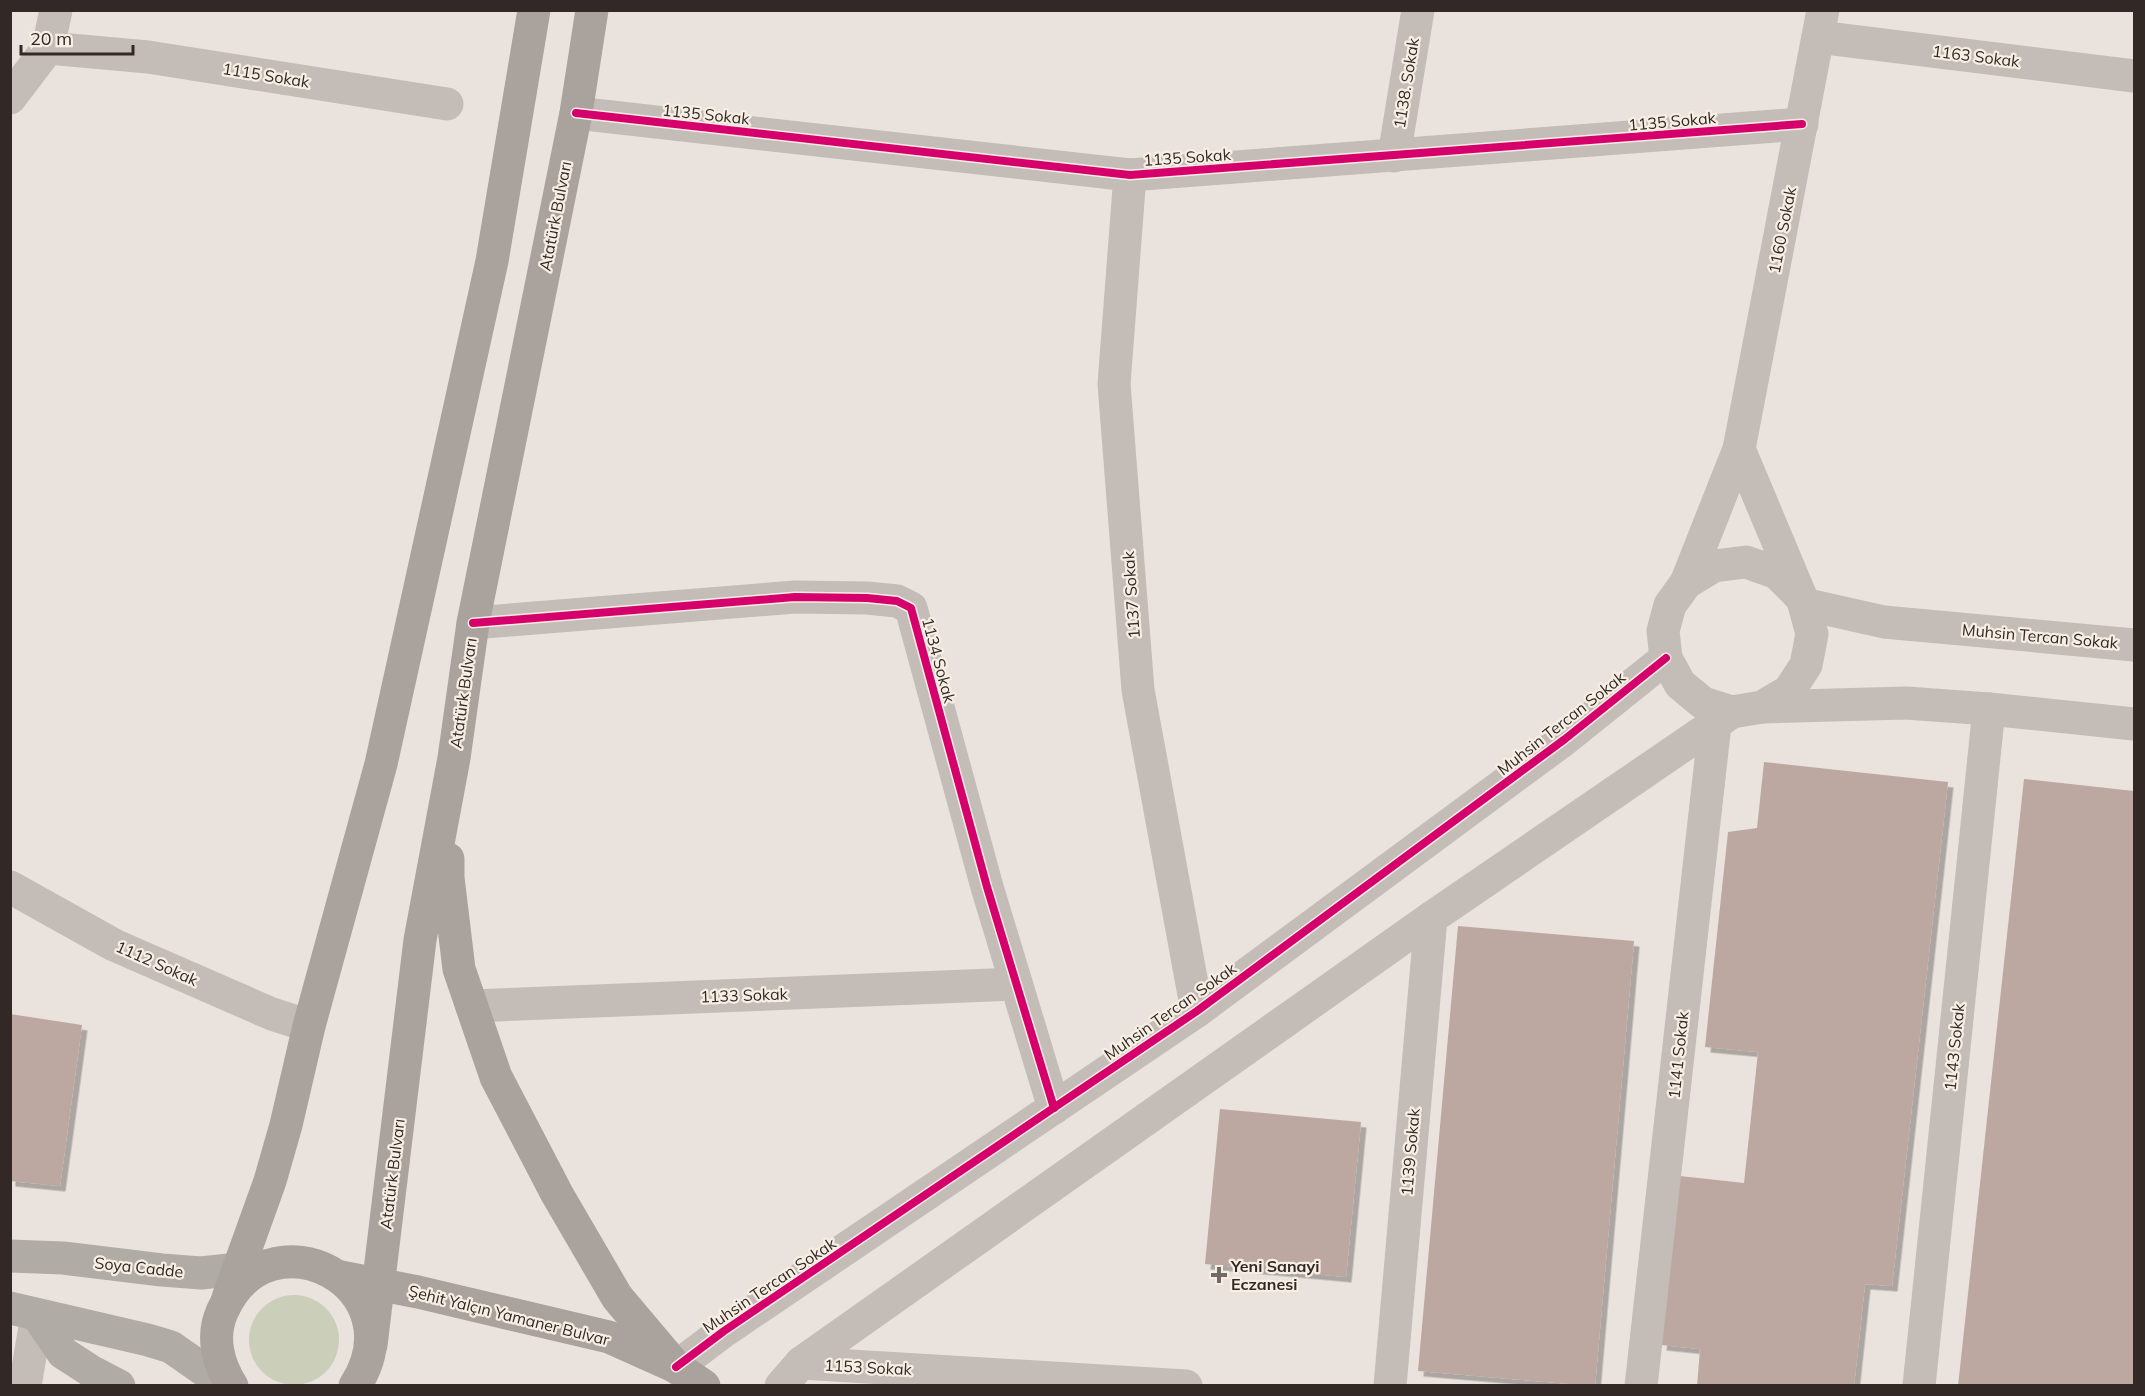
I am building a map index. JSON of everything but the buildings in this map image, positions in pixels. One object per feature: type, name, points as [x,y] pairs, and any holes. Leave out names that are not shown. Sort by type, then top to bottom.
[{"type":"highway","points":[[220,1376],[218,1322],[244,1278],[286,1125],[309,1026],[381,764],[487,285],[534,10]]},
{"type":"highway","name":"Atatürk Bulvarı","points":[[363,1372],[378,1284],[420,940],[454,758],[473,623],[576,113],[592,10]]},
{"type":"highway","points":[[454,758],[447,878],[459,969],[496,1077],[557,1194],[617,1297],[676,1367]]},
{"type":"highway","points":[[244,1278],[292,1261],[318,1265],[341,1277],[358,1296],[369,1320],[363,1372]]},
{"type":"highway","name":"Şehit Yalçın Yamaner Bulvar","points":[[341,1277],[609,1337],[676,1367],[704,1386]]},
{"type":"main road","name":"Soya Cadde","points":[[10,1256],[63,1258],[244,1278]]},
{"type":"main road","points":[[24,1312],[171,1347],[220,1376]]},
{"type":"main road","points":[[24,1312],[63,1353],[119,1386]]},
{"type":"street","points":[[10,98],[48,48],[56,10]]},
{"type":"street","name":"1138. Sokak","points":[[1394,156],[1418,10]]},
{"type":"street","name":"1163 Sokak","points":[[1820,24],[2134,76]]},
{"type":"street","name":"1160 Sokak","points":[[1686,583],[1739,449],[1820,24]]},
{"type":"street","name":"1115 Sokak","points":[[48,48],[148,57],[447,104]]},
{"type":"street","name":"1135 Sokak","points":[[576,113],[1130,175],[1802,124]]},
{"type":"street","name":"1137 Sokak","points":[[1130,175],[1114,384],[1138,690],[1197,1011]]},
{"type":"street","points":[[791,1375],[1431,918],[1736,714],[1789,691],[1806,665],[1812,634],[1802,600],[1739,449]]},
{"type":"street","points":[[1802,600],[1777,573],[1746,562],[1714,566],[1686,583],[1670,605],[1663,631],[1666,658],[1680,684],[1703,703],[1736,714],[1906,703],[2134,724]]},
{"type":"street","name":"1134 Sokak","points":[[473,623],[795,597],[867,598],[897,601],[911,608],[987,887],[1054,1108]]},
{"type":"street","name":"Muhsin Tercan Sokak","points":[[1802,600],[1884,622],[2134,645]]},
{"type":"street","name":"Muhsin Tercan Sokak","points":[[676,1367],[724,1331],[1197,1011],[1565,739],[1666,658]]},
{"type":"street","name":"1143 Sokak","points":[[1919,1386],[1989,709]]},
{"type":"street","name":"1141 Sokak","points":[[1641,1386],[1736,714]]},
{"type":"street","name":"1112 Sokak","points":[[10,886],[114,945],[272,1014],[309,1026]]},
{"type":"street","name":"1139 Sokak","points":[[1390,1386],[1431,918]]},
{"type":"street","name":"1133 Sokak","points":[[472,1006],[1016,984]]},
{"type":"street","points":[[24,1312],[25,1386]]},
{"type":"street","name":"1153 Sokak","points":[[791,1375],[1186,1386]]},
{"type":"green space","points":[[294,1295],[311,1299],[326,1308],[335,1323],[339,1340],[335,1357],[326,1372],[311,1381],[294,1385],[277,1381],[262,1372],[253,1357],[249,1340],[253,1323],[262,1308],[277,1299]]},
{"type":"cycle path","points":[[576,113],[1130,175],[1802,124]]},
{"type":"cycle path","points":[[473,623],[795,597],[867,598],[897,601],[911,608],[987,887],[1054,1108]]},
{"type":"cycle path","points":[[676,1367],[724,1331],[1197,1011],[1565,739],[1666,658]]},
{"type":"place","name":"Yeni Sanayi Eczanesi","points":[[1219,1275]]}]
